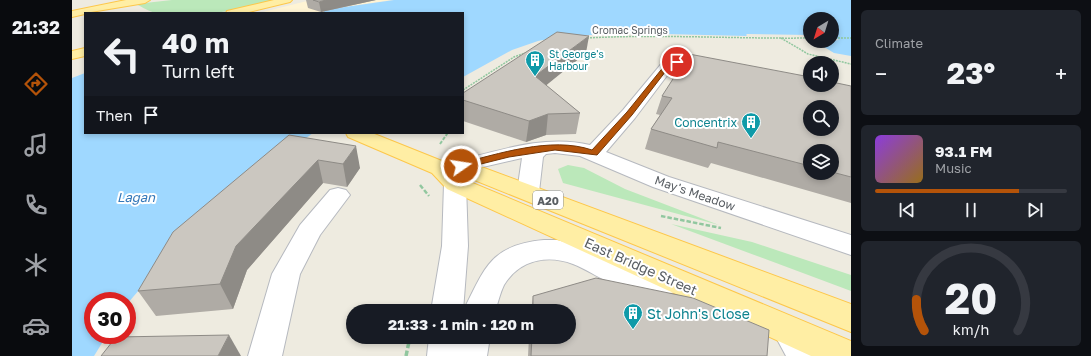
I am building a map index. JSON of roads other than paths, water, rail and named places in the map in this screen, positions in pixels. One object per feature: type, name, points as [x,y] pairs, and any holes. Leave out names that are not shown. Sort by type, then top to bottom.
[{"type":"main road","points":[[76,12],[105,4],[145,0]]},
{"type":"main road","points":[[236,12],[288,0]]},
{"type":"main road","points":[[72,55],[84,52]]},
{"type":"main road","name":"East Bridge Street","points":[[364,137],[452,173],[678,283],[796,343],[848,356]]},
{"type":"main road","name":"East Bridge Street","points":[[452,173],[528,192],[851,318]]},
{"type":"street","points":[[594,153],[629,114],[667,66],[677,62],[731,73]]},
{"type":"street","name":"May's Meadow","points":[[452,173],[509,154],[555,147],[584,150],[661,182],[851,245]]},
{"type":"street","points":[[528,192],[534,156],[539,150]]},
{"type":"street","points":[[449,304],[455,246],[452,173]]},
{"type":"street","points":[[265,356],[286,274],[309,231],[338,195]]},
{"type":"street","points":[[482,304],[492,281],[502,266],[516,256],[539,249],[558,250],[582,257],[633,278],[678,283]]},
{"type":"street","points":[[444,356],[445,344]]},
{"type":"street","points":[[470,356],[473,344]]},
{"type":"water","points":[[394,0],[851,0],[851,56],[834,53],[826,48],[839,48],[839,12],[803,12],[803,35],[747,34],[747,36],[623,33],[560,37],[538,41],[512,50],[464,76],[464,12],[324,12],[324,10]]},
{"type":"water","name":"Lagan","points":[[84,73],[84,134],[312,134],[205,214],[136,294],[136,292],[84,292],[84,344],[101,344],[94,356],[72,356],[72,78]]},
{"type":"place","name":"St George's Harbour","points":[[535,77]]},
{"type":"place","name":"Concentrix","points":[[751,139]]},
{"type":"place","name":"St John's Close","points":[[633,330]]}]
